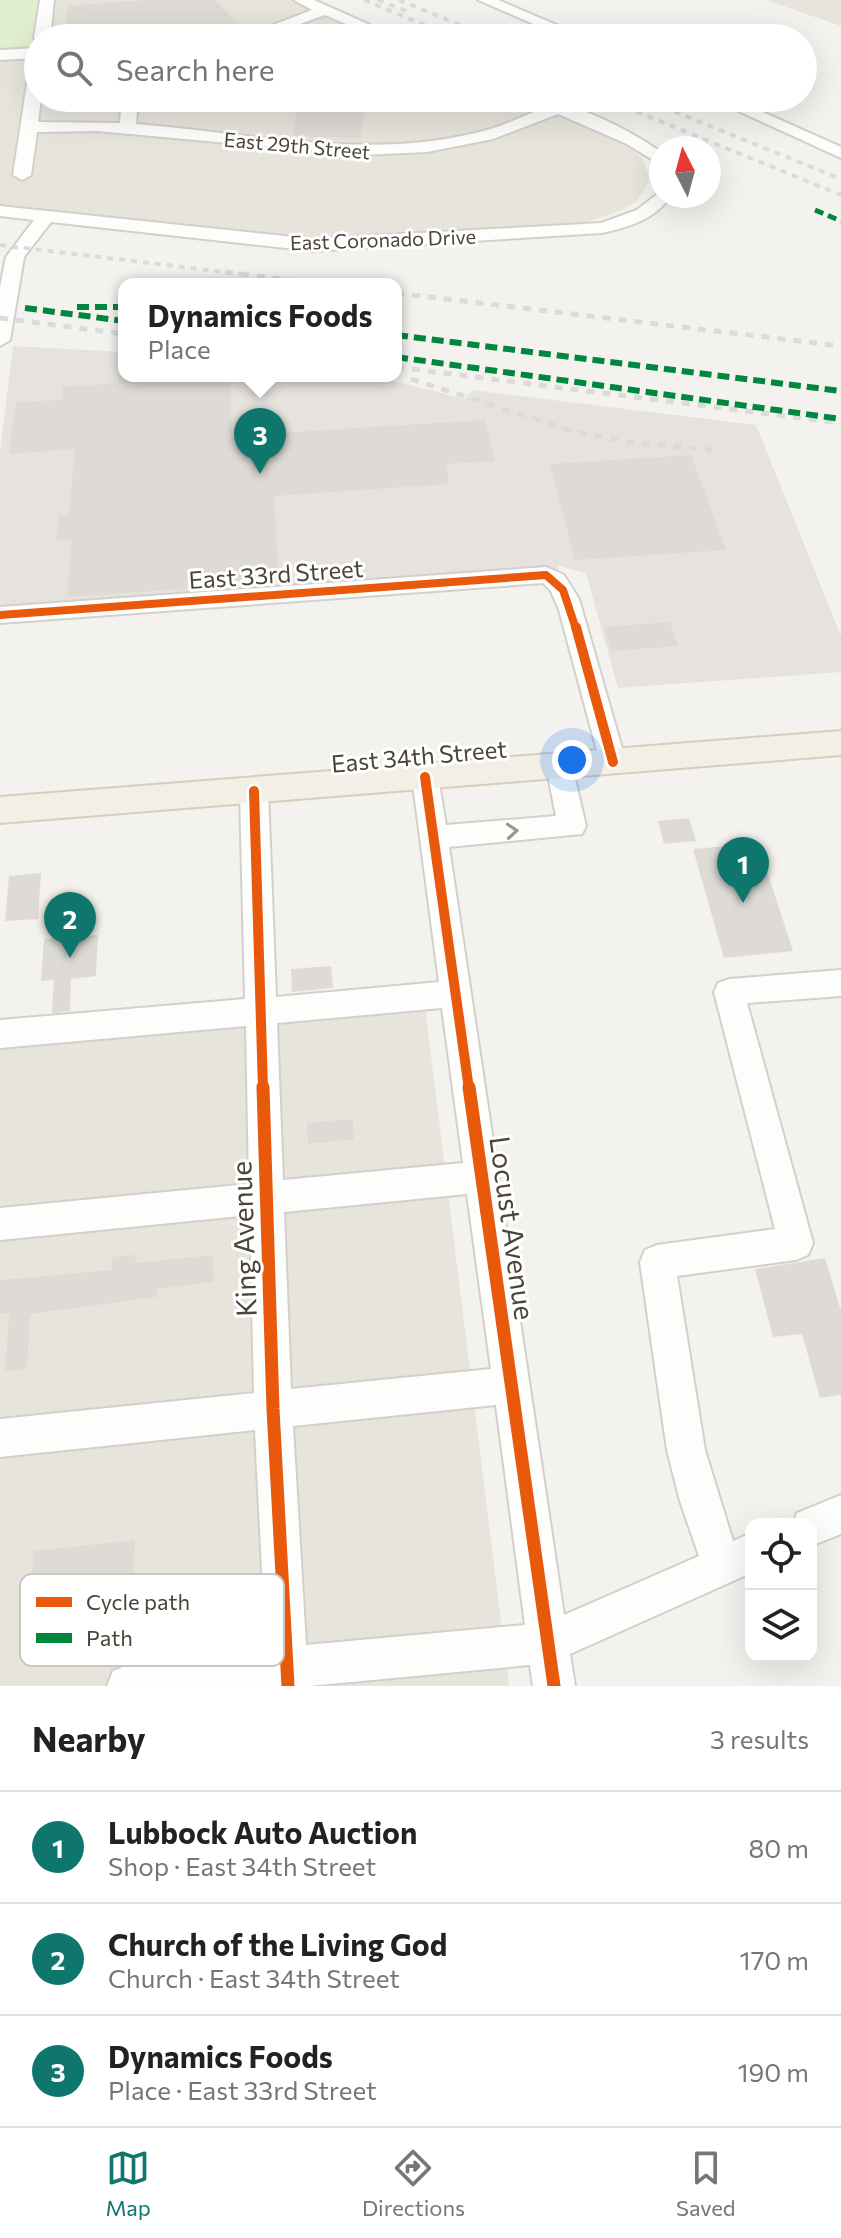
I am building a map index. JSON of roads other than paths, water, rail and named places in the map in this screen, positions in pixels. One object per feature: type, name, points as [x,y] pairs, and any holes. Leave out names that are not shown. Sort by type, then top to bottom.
[{"type":"main road","name":"East 34th Street","points":[[0,810],[841,743]]},
{"type":"street","points":[[44,24],[47,0]]},
{"type":"street","points":[[301,0],[358,24]]},
{"type":"street","points":[[485,0],[544,24]]},
{"type":"street","points":[[286,24],[326,10]]},
{"type":"street","points":[[0,55],[24,54]]},
{"type":"street","points":[[22,175],[31,112]]},
{"type":"street","points":[[124,130],[129,122],[129,112]]},
{"type":"street","name":"East 29th Street","points":[[29,127],[80,125],[326,151],[397,152],[488,137],[550,112]]},
{"type":"street","points":[[567,112],[633,140],[649,151]]},
{"type":"street","points":[[749,112],[841,153]]},
{"type":"street","name":"East Coronado Drive","points":[[0,211],[257,241],[357,244],[593,230],[636,217],[652,208]]},
{"type":"street","points":[[0,340],[15,257],[46,216]]},
{"type":"street","name":"East 33rd Street","points":[[0,615],[546,575],[554,578],[563,589],[571,610],[613,762]]},
{"type":"street","points":[[434,837],[572,826],[559,766]]},
{"type":"street","name":"Locust Avenue","points":[[425,777],[554,1686]]},
{"type":"street","name":"King Avenue","points":[[254,791],[273,1409],[282,1574]]},
{"type":"street","points":[[128,1686],[288,1676],[547,1643],[736,1560],[699,1501],[686,1450],[657,1262],[796,1243],[729,992],[841,983]]},
{"type":"street","points":[[0,1034],[456,994]]},
{"type":"street","points":[[0,1224],[480,1177]]},
{"type":"street","points":[[0,1438],[510,1385]]},
{"type":"street","points":[[817,1524],[841,1514]]},
{"type":"street","name":"King Avenue","points":[[284,1605],[288,1676]]},
{"type":"railway","points":[[364,0],[422,24]]},
{"type":"railway","points":[[378,0],[409,12]]},
{"type":"railway","points":[[399,0],[458,24]]},
{"type":"railway","points":[[637,112],[841,195]]},
{"type":"railway","points":[[676,112],[841,179]]},
{"type":"railway","points":[[0,245],[241,274]]},
{"type":"railway","points":[[225,272],[241,274]]},
{"type":"railway","points":[[241,274],[273,278]]},
{"type":"railway","points":[[402,294],[841,346]]},
{"type":"railway","points":[[0,318],[118,333]]},
{"type":"railway","points":[[402,368],[841,423]]},
{"type":"railway","points":[[411,379],[572,431],[630,442],[712,450]]},
{"type":"place","name":"Dynamics Foods","points":[[260,474]]},
{"type":"place","name":"Lubbock Auto Auction","points":[[743,903]]},
{"type":"place","name":"Church of the Living God","points":[[70,958]]}]
